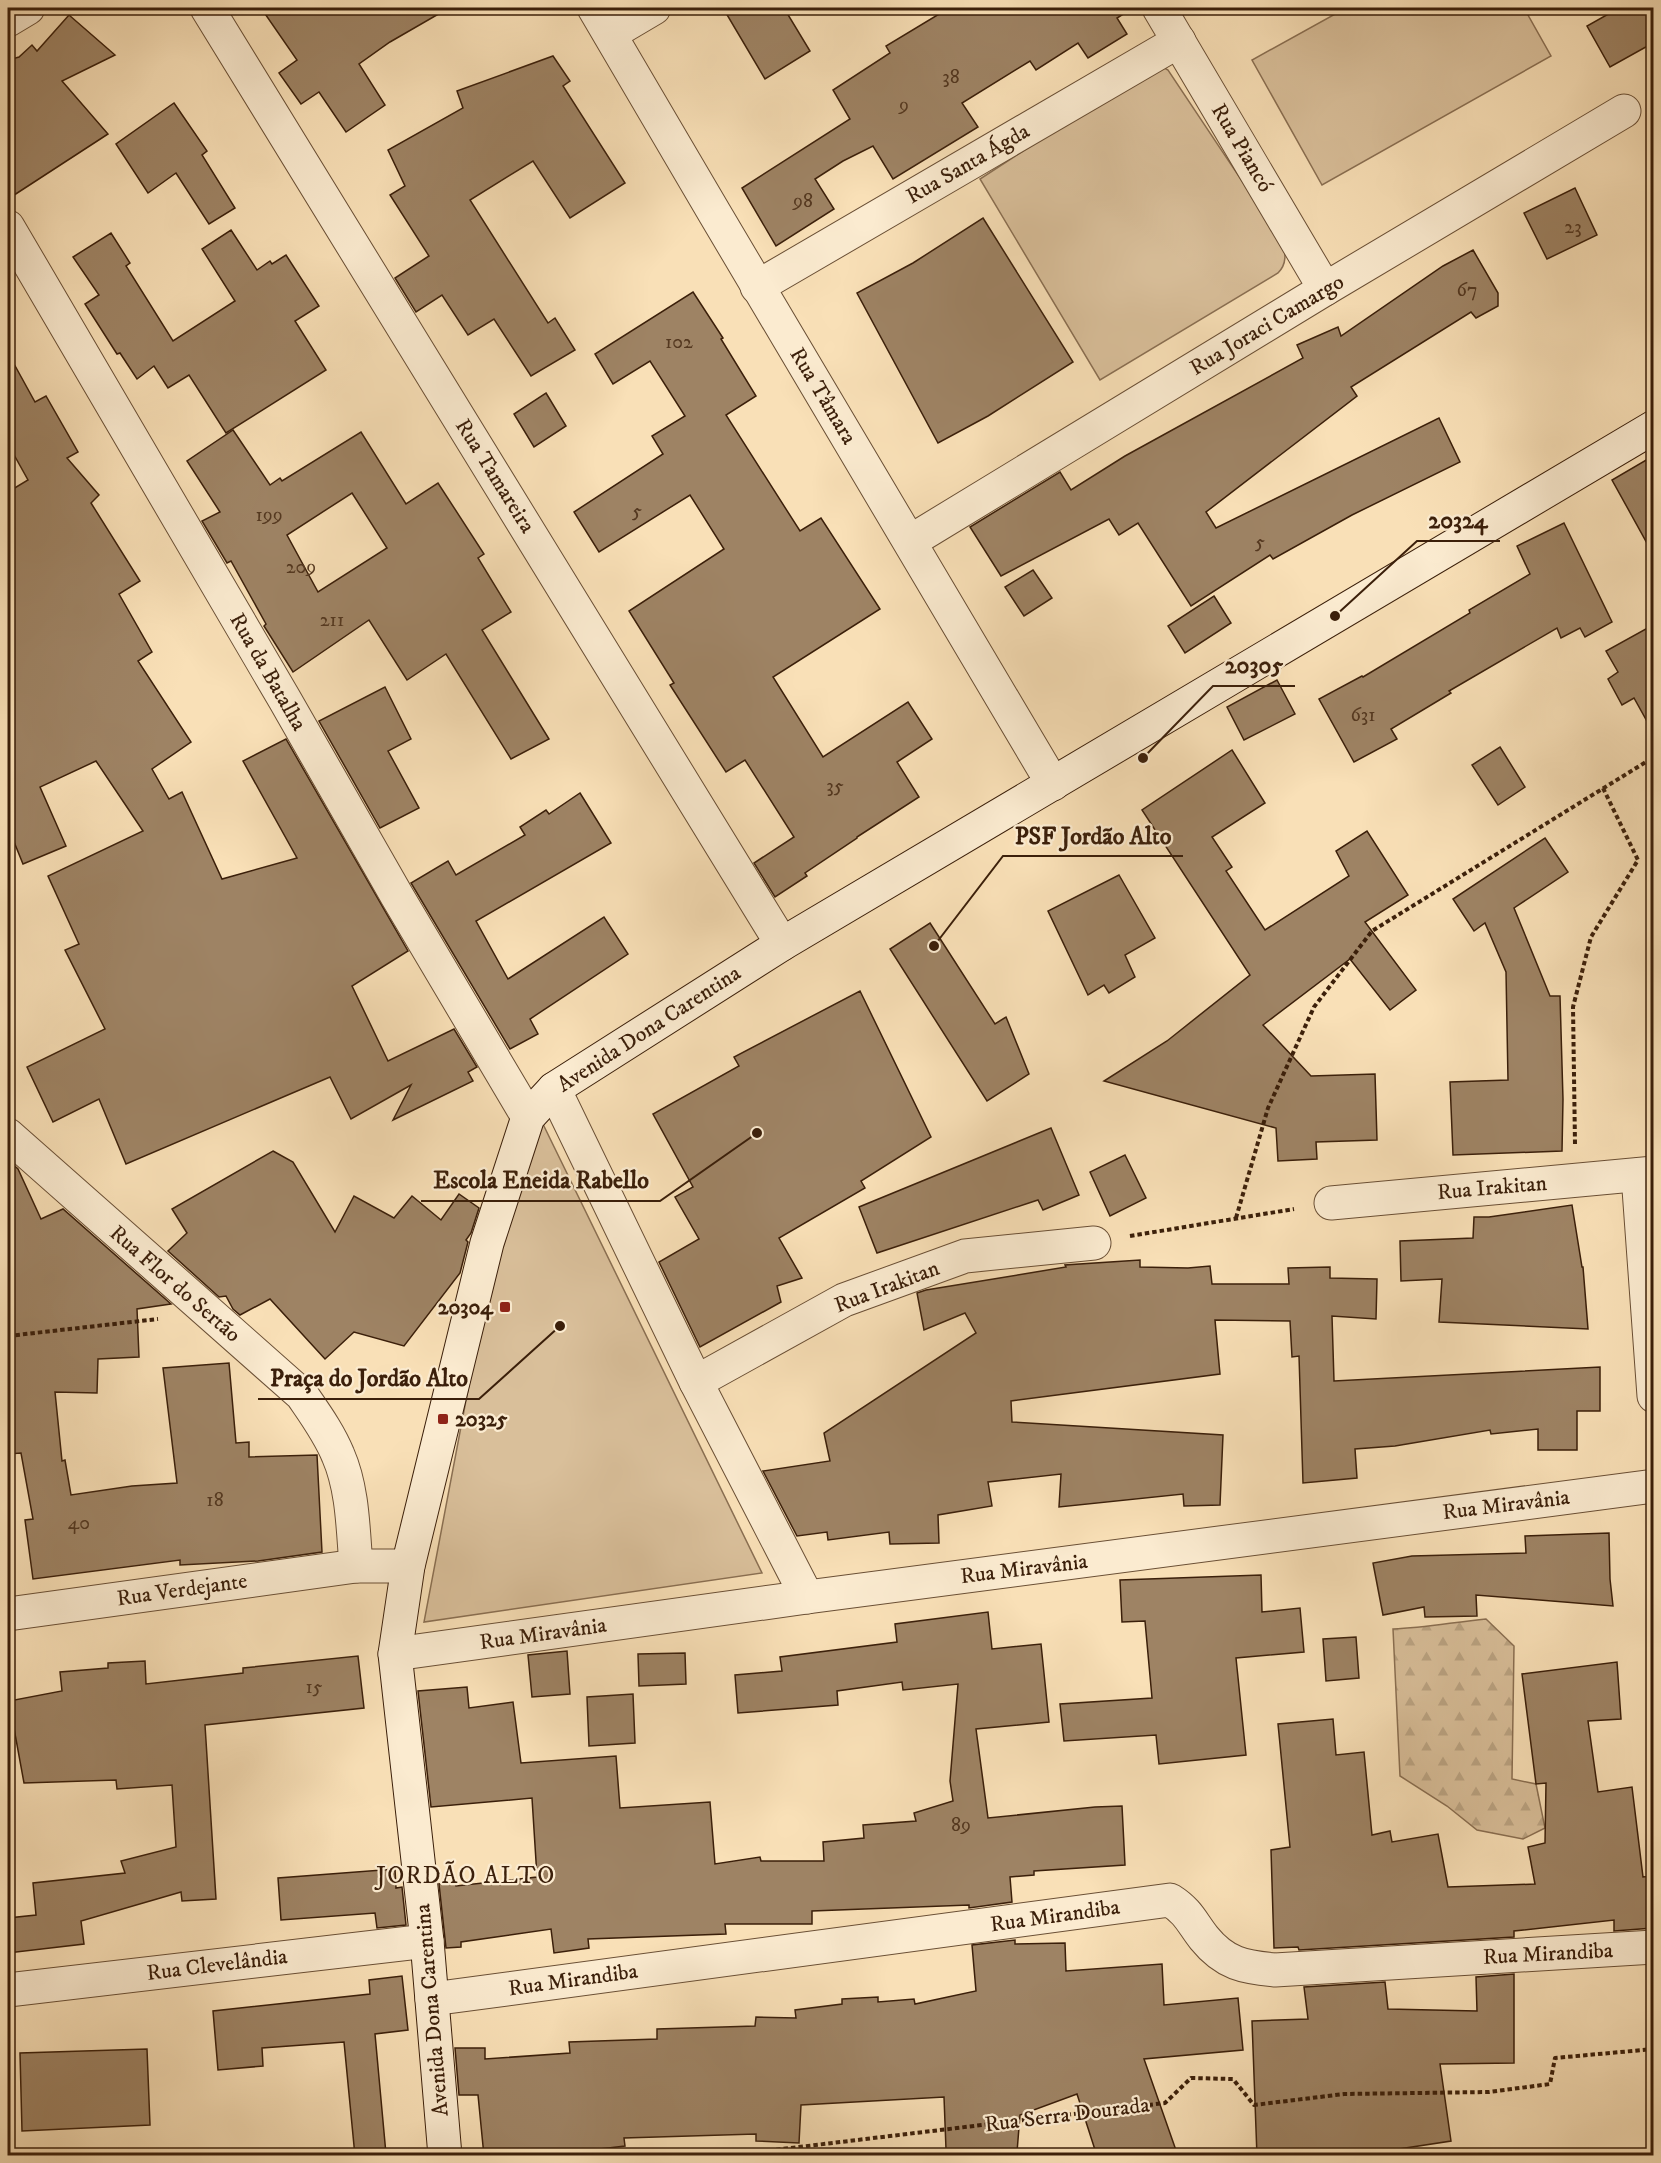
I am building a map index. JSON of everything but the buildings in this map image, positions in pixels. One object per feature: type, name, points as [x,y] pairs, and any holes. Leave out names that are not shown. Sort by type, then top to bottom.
[{"type":"street","points":[[8,20],[28,8]]},
{"type":"street","name":"Rua Tamareira","points":[[207,8],[782,944]]},
{"type":"street","points":[[602,21],[654,8]]},
{"type":"street","name":"Rua Piancó","points":[[1159,8],[1325,289]]},
{"type":"street","name":"Rua Tâmara","points":[[602,21],[757,287],[911,541],[1053,784]]},
{"type":"street","name":"Rua Santa Ágda","points":[[757,287],[1179,41]]},
{"type":"street","name":"Rua Joraci Camargo","points":[[911,541],[1325,289],[1624,111]]},
{"type":"street","name":"Rua da Batalha","points":[[8,227],[528,1117]]},
{"type":"street","name":"Avenida Dona Carentina","points":[[445,2156],[427,1941],[395,1654],[408,1566],[487,1243],[528,1117],[554,1089],[782,944],[1487,524],[1574,476],[1653,427]]},
{"type":"street","points":[[554,1089],[696,1382],[807,1597]]},
{"type":"street","name":"Rua Flor do Sertão","points":[[8,1135],[302,1395],[321,1422],[339,1456],[349,1493],[356,1566]]},
{"type":"street","points":[[1646,1174],[1653,1396]]},
{"type":"street","name":"Rua Irakitan","points":[[1331,1203],[1646,1174]]},
{"type":"street","name":"Rua Irakitan","points":[[696,1382],[844,1300],[965,1256],[1094,1243]]},
{"type":"street","name":"Rua Miravânia","points":[[395,1654],[807,1597],[1653,1486]]},
{"type":"street","points":[[356,1566],[408,1566]]},
{"type":"street","name":"Rua Verdejante","points":[[8,1614],[356,1566]]},
{"type":"street","name":"Rua Mirandiba","points":[[432,1999],[1170,1900],[1188,1914],[1205,1939],[1224,1957],[1233,1963],[1247,1967],[1275,1970],[1653,1947]]},
{"type":"street","name":"Rua Clevelândia","points":[[8,1990],[427,1941]]},
{"type":"path","points":[[1236,1218],[1268,1108],[1314,1007],[1372,931],[1653,757]]},
{"type":"path","points":[[1575,1181],[1574,1007],[1591,937],[1638,860],[1603,788]]},
{"type":"path","points":[[1094,1243],[1331,1203]]},
{"type":"path","points":[[8,1336],[209,1313]]},
{"type":"path","name":"Rua Serra Dourada","points":[[724,2156],[1165,2103],[1191,2078],[1233,2079],[1254,2105],[1344,2094],[1489,2092],[1550,2084],[1555,2058],[1653,2049]]},
{"type":"green space","points":[[1346,8],[1524,8],[1551,56],[1322,185],[1252,60]]},
{"type":"green space","points":[[1161,66],[1168,70],[1282,241],[1284,262],[1278,273],[1100,380],[980,179],[1152,67]]},
{"type":"green space","points":[[540,1118],[762,1573],[424,1622],[518,1126]]},
{"type":"green space","points":[[1486,1619],[1514,1646],[1512,1779],[1536,1784],[1545,1828],[1523,1839],[1477,1830],[1447,1806],[1400,1776],[1393,1629]]},
{"type":"place","name":"20324","points":[[1335,616]]},
{"type":"place","name":"20305","points":[[1143,758]]},
{"type":"place","name":"PSF Jordão Alto","points":[[934,946]]},
{"type":"place","name":"Escola Eneida Rabello","points":[[757,1133]]},
{"type":"place","name":"20304","points":[[505,1307]]},
{"type":"place","name":"Praça do Jordão Alto","points":[[560,1326]]},
{"type":"place","name":"20325","points":[[443,1419]]},
{"type":"district","name":"JORDÃO ALTO","points":[[466,1876]]}]
